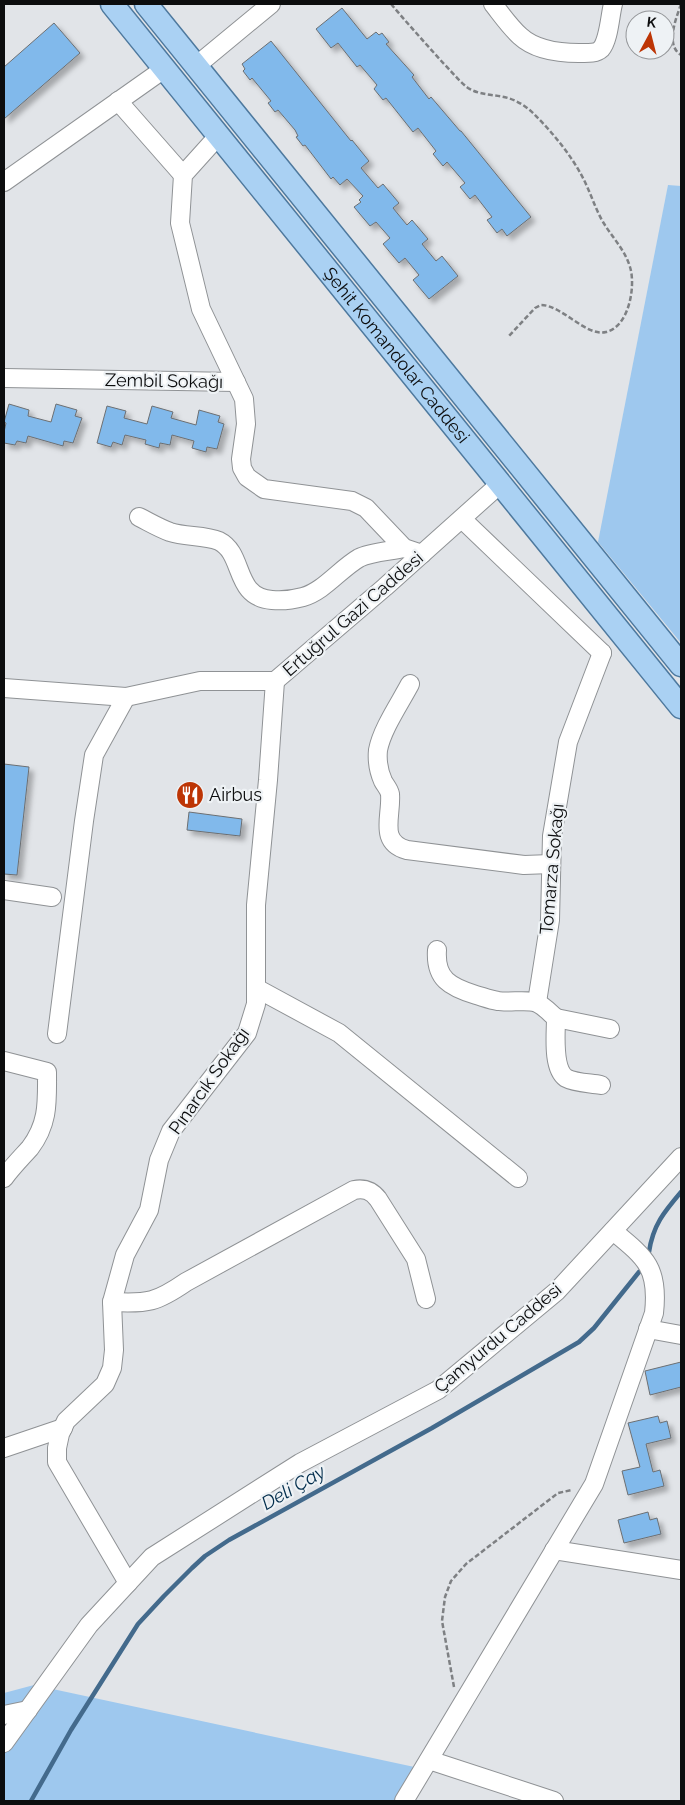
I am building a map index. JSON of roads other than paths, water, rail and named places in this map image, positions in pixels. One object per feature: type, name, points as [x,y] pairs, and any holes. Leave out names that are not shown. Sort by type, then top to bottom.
[{"type":"main road","name":"Şehit Komandolar Caddesi","points":[[112,4],[681,707]]},
{"type":"main road","name":"Şehit Komandolar Caddesi","points":[[146,4],[681,665]]},
{"type":"street","points":[[196,66],[271,4]]},
{"type":"street","points":[[493,4],[520,36],[527,41],[550,50],[570,53],[596,52],[601,48],[605,40],[613,4]]},
{"type":"street","points":[[4,182],[164,69]]},
{"type":"street","points":[[118,101],[183,175]]},
{"type":"street","points":[[219,135],[183,175],[180,223],[201,309],[236,382]]},
{"type":"street","name":"Zembil Sokağı","points":[[4,378],[236,382],[244,399],[246,424],[241,459],[242,468],[247,476],[264,489],[352,501],[366,508],[404,548],[422,554]]},
{"type":"street","name":"Ertuğrul Gazi Caddesi","points":[[4,688],[126,697],[200,680],[275,682],[500,484]]},
{"type":"street","points":[[139,516],[170,532],[220,542],[231,553],[247,588],[261,598],[269,600],[287,601],[305,597],[321,588],[361,557],[404,548]]},
{"type":"street","points":[[462,519],[602,653],[628,642]]},
{"type":"street","name":"Tomarza Sokağı","points":[[537,1002],[550,920],[552,836],[568,742],[602,653]]},
{"type":"street","name":"Pınarcık Sokağı","points":[[128,1583],[57,1462],[57,1448],[66,1421],[104,1384],[112,1368],[114,1350],[112,1302],[125,1255],[149,1210],[159,1160],[171,1131],[247,1033],[256,1004],[256,905],[275,682]]},
{"type":"street","points":[[410,684],[383,736],[378,750],[378,765],[382,780],[390,792],[388,828],[391,840],[396,845],[407,850],[524,866],[551,864]]},
{"type":"street","points":[[57,1034],[94,755],[126,697]]},
{"type":"street","points":[[4,890],[52,897]]},
{"type":"street","points":[[437,950],[438,970],[451,986],[498,1001],[537,1002],[556,1018],[610,1029]]},
{"type":"street","points":[[256,988],[339,1033],[518,1178]]},
{"type":"street","points":[[556,1018],[557,1062],[561,1073],[572,1080],[601,1085]]},
{"type":"street","points":[[4,1061],[47,1072],[47,1110],[41,1130],[32,1145],[4,1178]]},
{"type":"street","name":"Çamyurdu Caddesi","points":[[4,1743],[89,1625],[152,1558],[300,1463],[438,1390],[557,1291],[681,1157]]},
{"type":"street","points":[[112,1302],[139,1304],[164,1297],[186,1282],[354,1190],[361,1188],[367,1190],[378,1199],[416,1259],[426,1299]]},
{"type":"street","points":[[404,1801],[594,1484],[654,1313],[656,1292],[652,1272],[640,1254],[613,1231]]},
{"type":"street","points":[[648,1329],[681,1335]]},
{"type":"street","points":[[4,1448],[63,1428]]},
{"type":"street","points":[[554,1550],[681,1570]]},
{"type":"street","points":[[4,1715],[28,1710]]},
{"type":"street","points":[[428,1760],[554,1801]]},
{"type":"waterway","name":"Deli Çay","points":[[649,1252],[656,1226],[681,1192]]},
{"type":"waterway","name":"Deli Çay","points":[[31,1801],[71,1730],[138,1624],[205,1556],[229,1540],[432,1428],[579,1342],[594,1328],[639,1272]]},
{"type":"place","name":"Airbus","points":[[190,795]]}]
